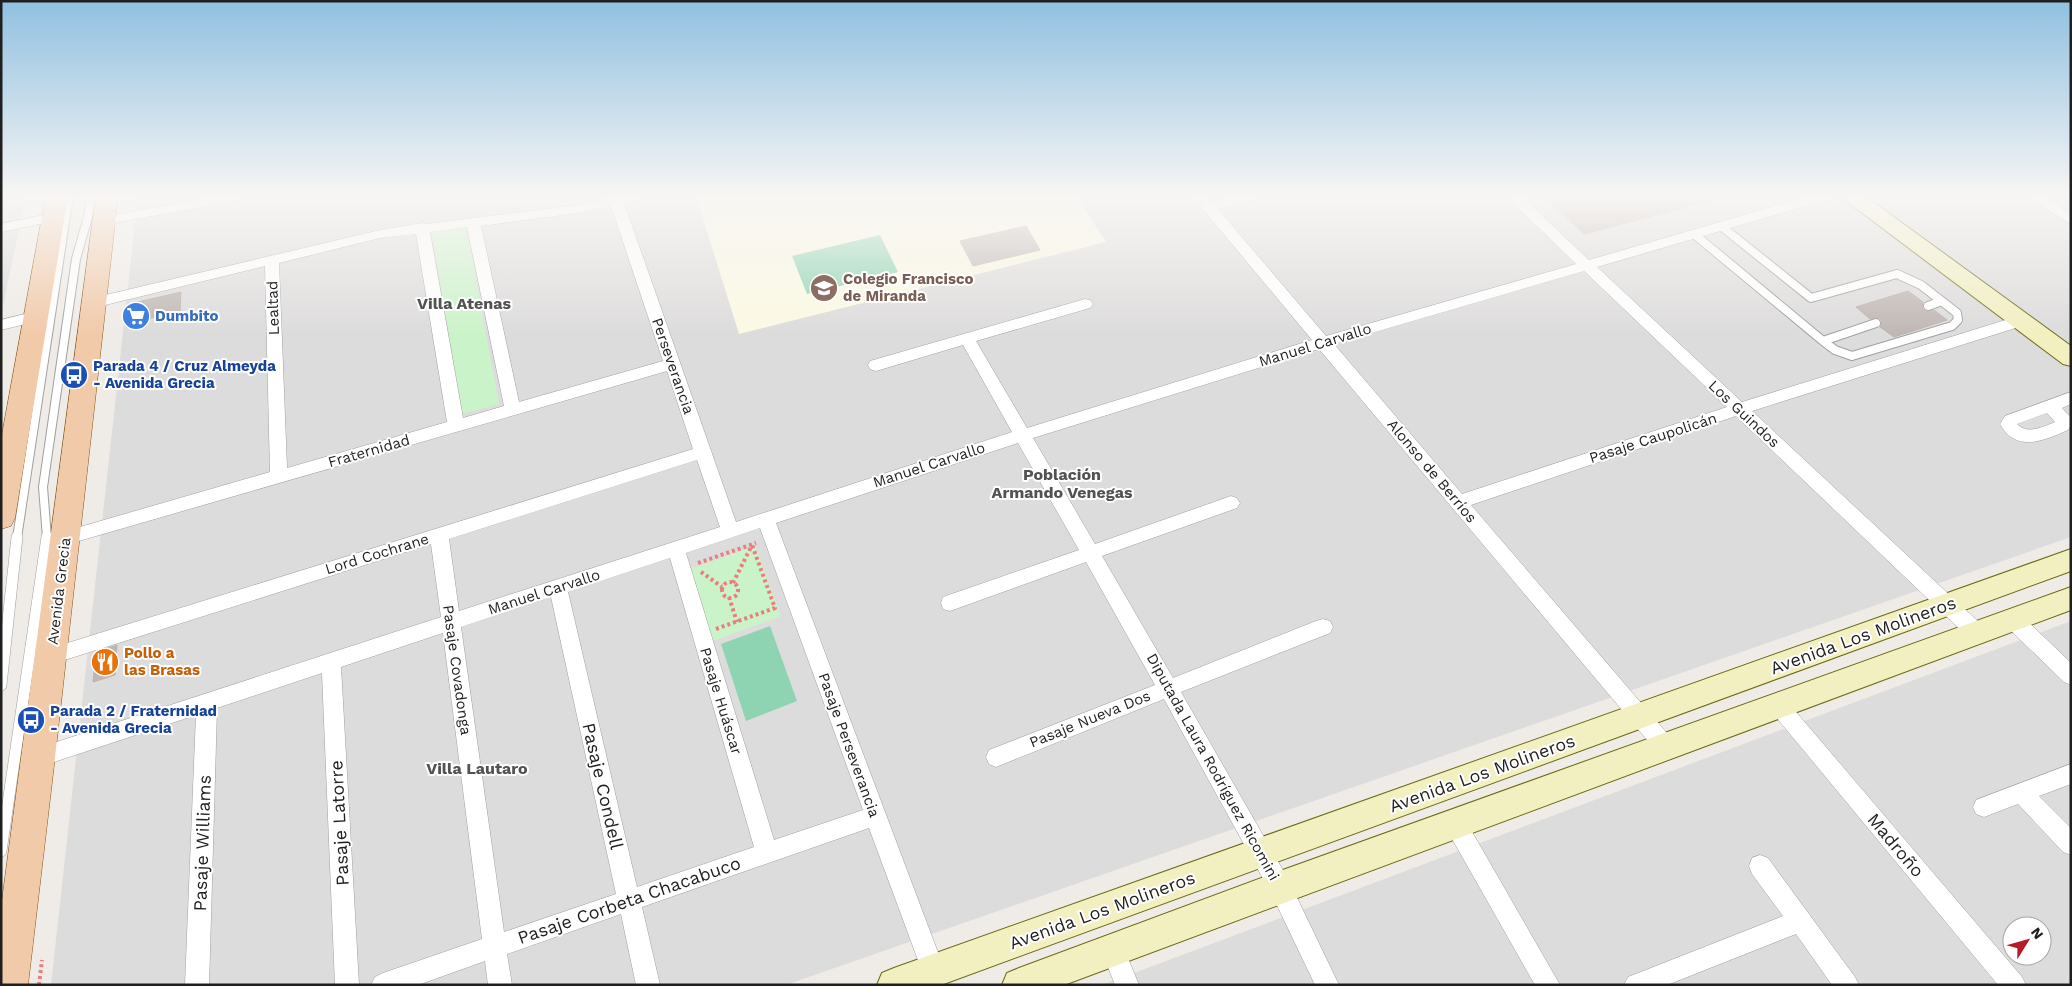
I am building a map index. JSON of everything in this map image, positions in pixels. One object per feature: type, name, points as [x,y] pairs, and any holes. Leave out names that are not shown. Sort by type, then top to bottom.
[{"type":"main road","points":[[1,515],[50,242]]},
{"type":"main road","name":"Avenida Grecia","points":[[9,985],[52,656],[101,242]]},
{"type":"street","points":[[93,303],[346,242]]},
{"type":"street","points":[[425,242],[456,426]]},
{"type":"street","points":[[477,242],[513,410]]},
{"type":"street","name":"Perseverancia","points":[[630,242],[730,531]]},
{"type":"street","name":"Alonso de Berríos","points":[[1238,242],[1665,746]]},
{"type":"street","name":"Los Guindos","points":[[1561,242],[1976,632]]},
{"type":"street","name":"Manuel Carvallo","points":[[39,757],[1023,434],[1323,342],[1667,242]]},
{"type":"street","points":[[1914,242],[2071,358]]},
{"type":"street","name":"Lealtad","points":[[272,260],[279,477]]},
{"type":"street","points":[[876,365],[1085,304]]},
{"type":"street","points":[[1,325],[36,316]]},
{"type":"street","name":"Pasaje Caupolicán","points":[[1458,502],[2020,321]]},
{"type":"street","name":"Diputada Laura Rodríguez Ricomini","points":[[967,338],[1261,852],[1327,985]]},
{"type":"street","name":"Fraternidad","points":[[65,538],[672,364]]},
{"type":"street","points":[[2049,406],[2071,398]]},
{"type":"street","name":"Lord Cochrane","points":[[52,656],[703,452]]},
{"type":"street","points":[[950,603],[1231,503]]},
{"type":"street","name":"Pasaje Perseverancia","points":[[766,519],[933,971]]},
{"type":"street","name":"Pasaje Covadonga","points":[[439,535],[500,985]]},
{"type":"street","name":"Pasaje Huáscar","points":[[676,548],[767,853]]},
{"type":"street","name":"Avenida Los Molineros","points":[[894,985],[2071,560]]},
{"type":"street","name":"Pasaje Condell","points":[[558,587],[648,985]]},
{"type":"street","points":[[1019,985],[1280,887],[2071,598]]},
{"type":"street","points":[[2012,619],[2071,676]]},
{"type":"street","name":"Pasaje Nueva Dos","points":[[996,757],[1323,627]]},
{"type":"street","name":"Pasaje Latorre","points":[[331,661],[347,985]]},
{"type":"street","name":"Pasaje Williams","points":[[197,985],[207,702]]},
{"type":"street","name":"Madroño","points":[[1778,705],[2014,985]]},
{"type":"street","points":[[1984,807],[2071,774]]},
{"type":"street","points":[[2022,792],[2071,844]]},
{"type":"street","name":"Pasaje Corbeta Chacabuco","points":[[383,985],[876,816]]},
{"type":"street","points":[[1456,823],[1548,985]]},
{"type":"street","points":[[1760,866],[1847,985]]},
{"type":"street","points":[[1636,985],[1801,921]]},
{"type":"street","points":[[1114,950],[1127,985]]},
{"type":"lane","points":[[1,685],[7,618],[24,483],[62,242]]},
{"type":"lane","points":[[1,851],[46,550],[47,536],[43,487],[76,259],[81,242]]},
{"type":"lane","points":[[1704,242],[1823,341],[1836,350],[1852,356],[1952,326],[1958,320],[1957,313],[1917,281],[1897,274],[1811,298],[1741,242]]},
{"type":"lane","points":[[1928,306],[1942,301]]},
{"type":"lane","points":[[1823,341],[1876,323]]},
{"type":"path","points":[[691,565],[752,544]]},
{"type":"path","points":[[733,583],[752,544]]},
{"type":"path","points":[[711,630],[775,608],[752,544]]},
{"type":"path","points":[[699,570],[722,587]]},
{"type":"path","points":[[733,583],[738,586],[738,591],[735,595],[724,596],[721,592],[722,587],[733,583]]},
{"type":"path","points":[[729,597],[737,622]]},
{"type":"shaded area","points":[[1,242],[16,242],[1,315]]},
{"type":"shaded area","points":[[133,242],[2071,242],[2071,537],[786,985],[51,985]]},
{"type":"shaded area","points":[[710,242],[1106,242],[739,334]]},
{"type":"shaded area","points":[[2071,621],[2071,985],[1102,985]]},
{"type":"green space","points":[[434,242],[469,242],[499,404],[462,414]]},
{"type":"green space","points":[[851,242],[883,242],[898,272],[807,294],[792,256]]},
{"type":"green space","points":[[755,546],[781,616],[713,641],[690,569]]},
{"type":"green space","points":[[770,626],[797,701],[746,721],[721,644]]},
{"type":"building","points":[[961,242],[1035,242],[1040,250],[973,266]]},
{"type":"building","points":[[1908,291],[1923,302],[1922,308],[1925,311],[1934,310],[1947,320],[1894,337],[1880,327],[1882,322],[1880,318],[1870,319],[1856,307]]},
{"type":"building","points":[[181,292],[180,311],[127,324],[129,304]]},
{"type":"building","name":"Pollo a las Brasas","points":[[117,645],[115,675],[93,682],[96,652]]},
{"type":"place","name":"Colegio Francisco de Miranda","points":[[824,288]]},
{"type":"place","name":"Dumbito","points":[[136,316]]},
{"type":"place","name":"Parada 4 / Cruz Almeyda - Avenida Grecia","points":[[74,375]]},
{"type":"place","name":"Pollo a las Brasas","points":[[105,662]]},
{"type":"place","name":"Parada 2 / Fraternidad - Avenida Grecia","points":[[31,720]]},
{"type":"district","name":"Villa Atenas","points":[[464,303]]},
{"type":"district","name":"Población Armando Venegas","points":[[1062,483]]},
{"type":"district","name":"Villa Lautaro","points":[[477,768]]}]
